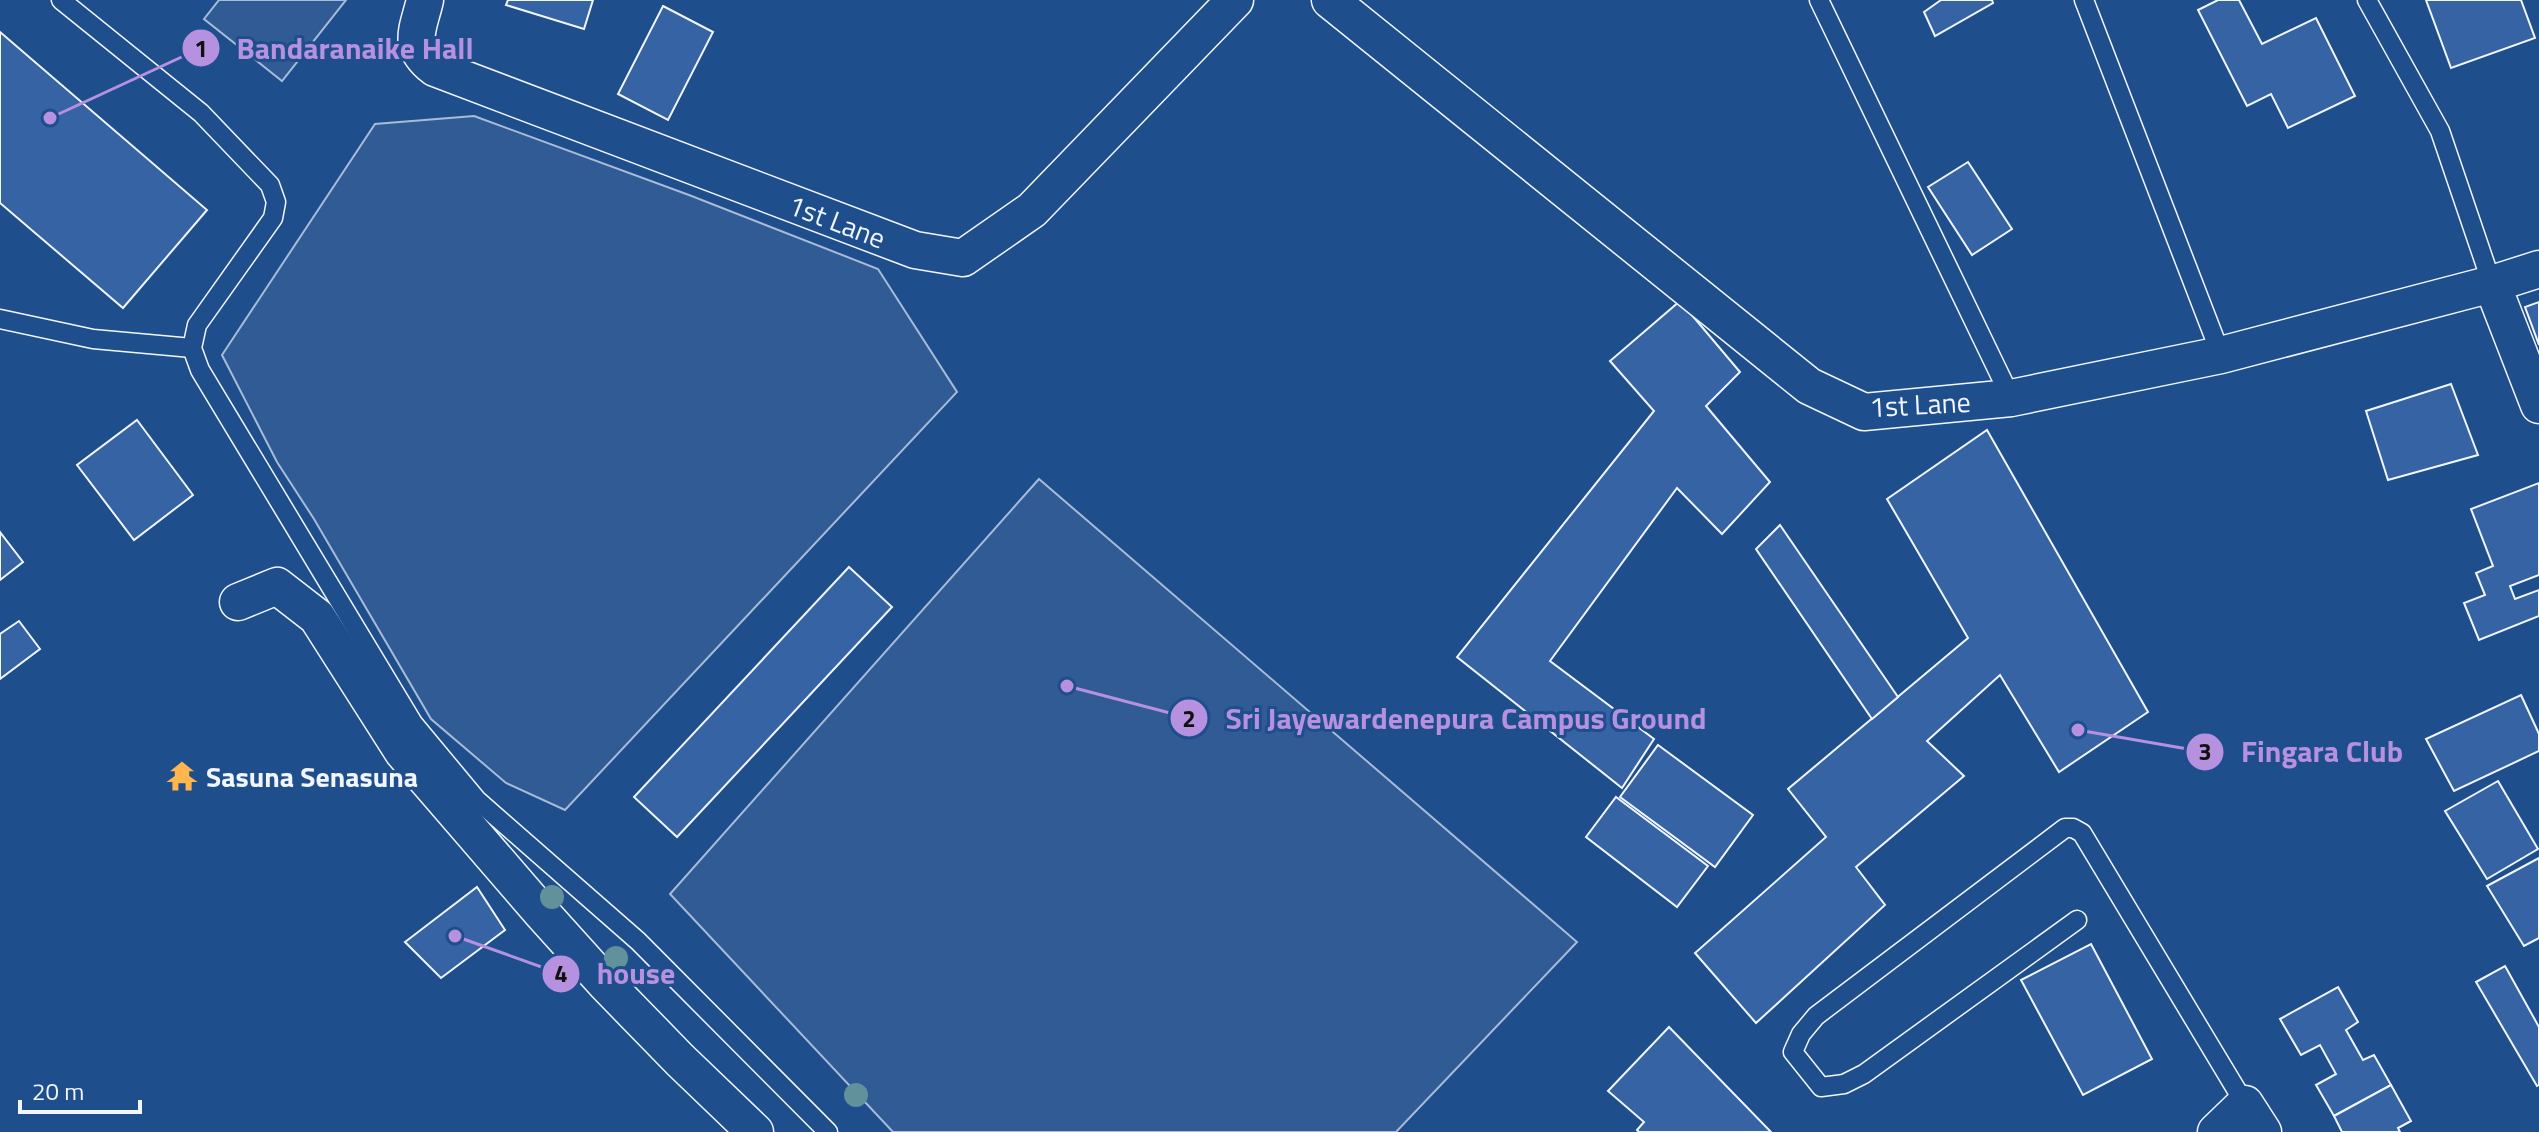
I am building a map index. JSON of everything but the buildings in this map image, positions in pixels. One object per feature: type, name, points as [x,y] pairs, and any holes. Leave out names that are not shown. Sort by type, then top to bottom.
[{"type":"street","name":"1st Lane","points":[[425,0],[415,42],[421,57],[435,68],[915,250],[963,258],[1032,210],[1235,0]]},
{"type":"street","name":"1st Lane","points":[[1330,0],[1809,386],[1864,412],[2011,398],[2221,355],[2539,269]]},
{"type":"street","points":[[2492,284],[2539,405]]},
{"type":"street","points":[[238,602],[277,586],[317,617],[403,752],[606,984],[755,1132]]},
{"type":"street","points":[[2216,1132],[2254,1118]]},
{"type":"lane","points":[[61,0],[201,113],[270,185],[276,202],[273,218],[197,325],[192,348],[200,370],[413,723],[477,800],[638,941],[828,1132]]},
{"type":"lane","points":[[1819,0],[2011,398]]},
{"type":"lane","points":[[2084,0],[2221,355]]},
{"type":"lane","points":[[2367,0],[2440,131],[2492,284]]},
{"type":"lane","points":[[0,319],[93,339],[192,348]]},
{"type":"lane","points":[[2077,920],[1864,1074],[1844,1084],[1821,1087],[1793,1052],[1801,1034],[1816,1016],[2065,828],[2073,828],[2082,833],[2254,1118]]},
{"type":"shaded area","points":[[219,0],[346,0],[282,81],[204,19]]},
{"type":"shaded area","points":[[474,116],[878,269],[957,392],[565,810],[506,783],[431,719],[314,519],[277,462],[222,355],[375,124]]},
{"type":"shaded area","points":[[1039,479],[1577,942],[1396,1132],[893,1132],[670,894]]},
{"type":"place","name":"Bandaranaike Hall","points":[[50,118]]},
{"type":"place","name":"Sri Jayewardenepura Campus Ground","points":[[1067,686]]},
{"type":"place","name":"Fingara Club","points":[[2078,730]]},
{"type":"place","name":"Sasuna Senasuna","points":[[182,776]]},
{"type":"place","name":"house","points":[[455,936]]}]
